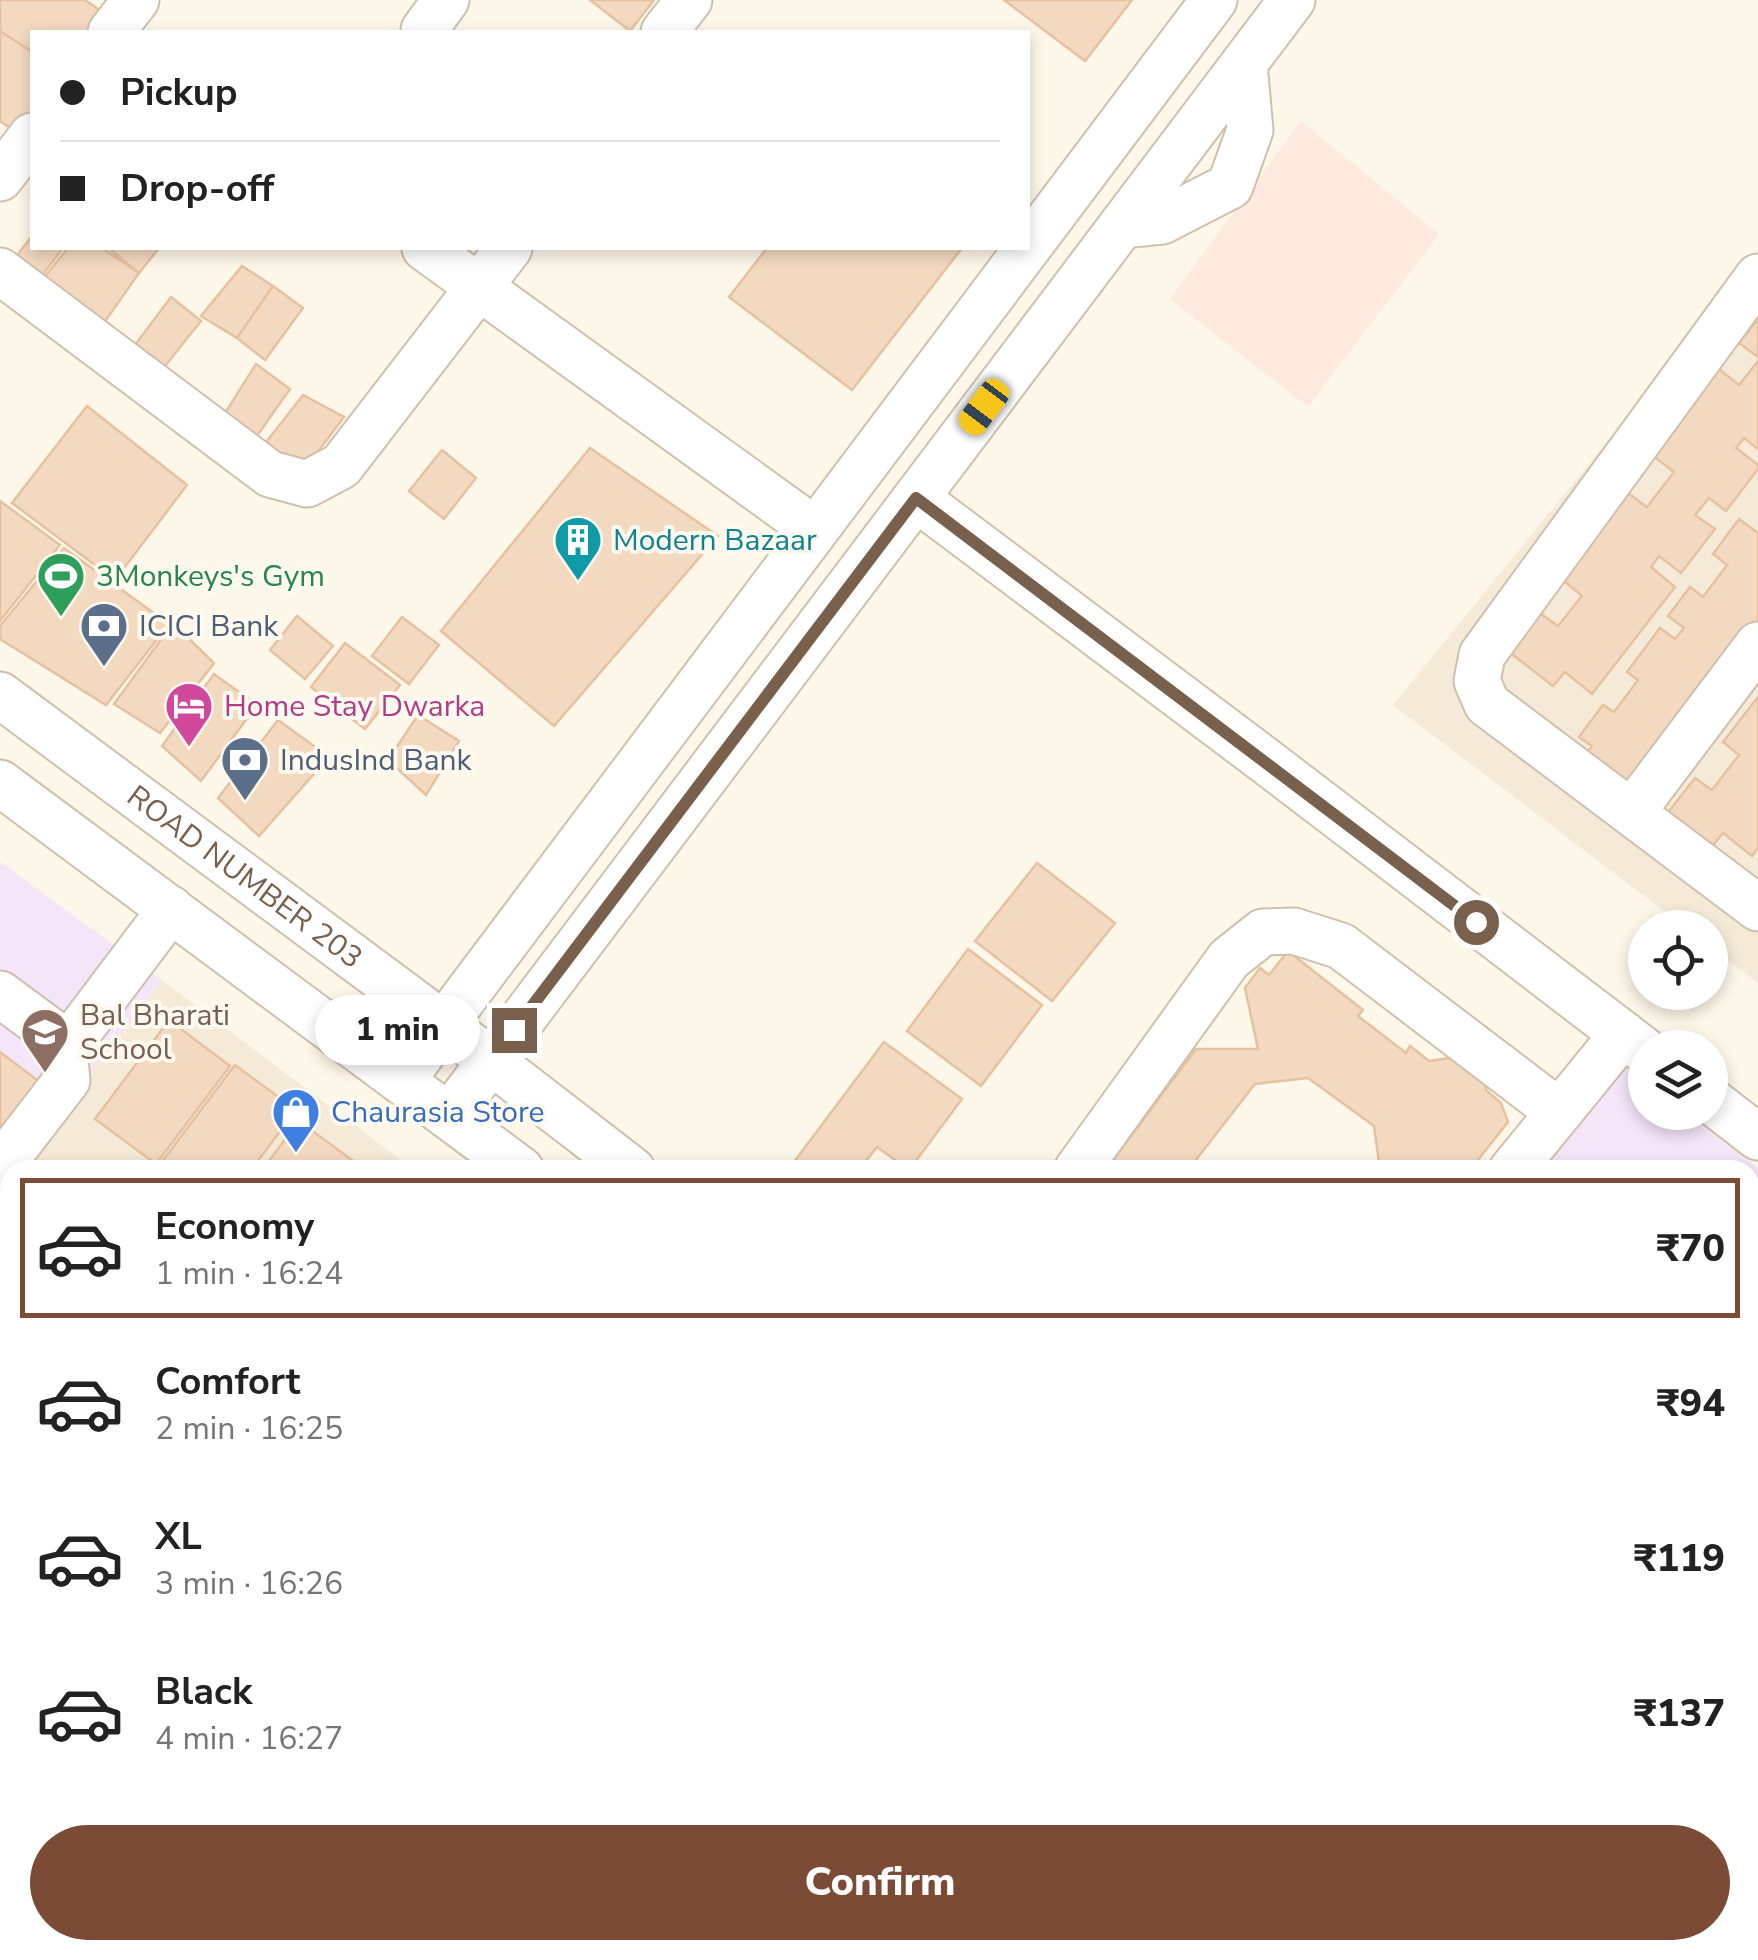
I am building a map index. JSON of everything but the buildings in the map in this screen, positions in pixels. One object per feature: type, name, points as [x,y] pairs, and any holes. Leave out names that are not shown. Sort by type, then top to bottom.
[{"type":"street","points":[[666,30],[688,0]]},
{"type":"street","points":[[1030,244],[1214,0]]},
{"type":"street","points":[[450,1115],[1292,0]]},
{"type":"street","points":[[1122,225],[1162,221],[1230,186],[1250,130],[1244,64]]},
{"type":"street","points":[[0,178],[30,139]]},
{"type":"street","points":[[428,250],[815,530]]},
{"type":"street","points":[[0,271],[270,474],[307,484],[341,466],[508,250]]},
{"type":"street","points":[[402,1080],[1026,250]]},
{"type":"street","points":[[1758,277],[1482,655],[1477,681],[1487,704],[1758,908]]},
{"type":"street","points":[[916,498],[1628,1037]]},
{"type":"street","points":[[1632,812],[1758,645]]},
{"type":"street","name":"ROAD NUMBER 203","points":[[0,695],[443,1024],[619,1160]]},
{"type":"street","points":[[0,783],[508,1160]]},
{"type":"street","points":[[64,1051],[171,910]]},
{"type":"street","points":[[1084,1160],[1229,959],[1263,932],[1294,931],[1341,946],[1559,1112]]},
{"type":"street","points":[[0,994],[54,1034],[64,1051],[67,1080],[5,1160]]},
{"type":"street","points":[[1520,1160],[1559,1112],[1628,1048]]},
{"type":"street","points":[[1728,1114],[1758,1137]]},
{"type":"shaded area","points":[[1301,121],[1439,234],[1308,407],[1170,299]]},
{"type":"shaded area","points":[[1758,256],[1758,983],[1728,960],[1728,910],[1663,910],[1393,705]]},
{"type":"shaded area","name":"Bal Bharati School","points":[[0,862],[162,980],[25,1160],[0,1160]]},
{"type":"shaded area","points":[[162,980],[401,1160],[25,1160]]},
{"type":"shaded area","points":[[1619,1064],[1628,1071],[1628,1130],[1707,1130],[1747,1160],[1545,1160]]},
{"type":"place","name":"Modern Bazaar","points":[[578,582]]},
{"type":"place","name":"3Monkeys's Gym","points":[[61,618]]},
{"type":"place","name":"ICICI Bank","points":[[104,668]]},
{"type":"place","name":"Home Stay Dwarka","points":[[189,748]]},
{"type":"place","name":"IndusInd Bank","points":[[245,802]]},
{"type":"place","name":"Bal Bharati School","points":[[45,1074]]},
{"type":"place","name":"Chaurasia Store","points":[[296,1154]]},
{"type":"route","points":[[514,1030],[916,498],[1476,922]]}]
